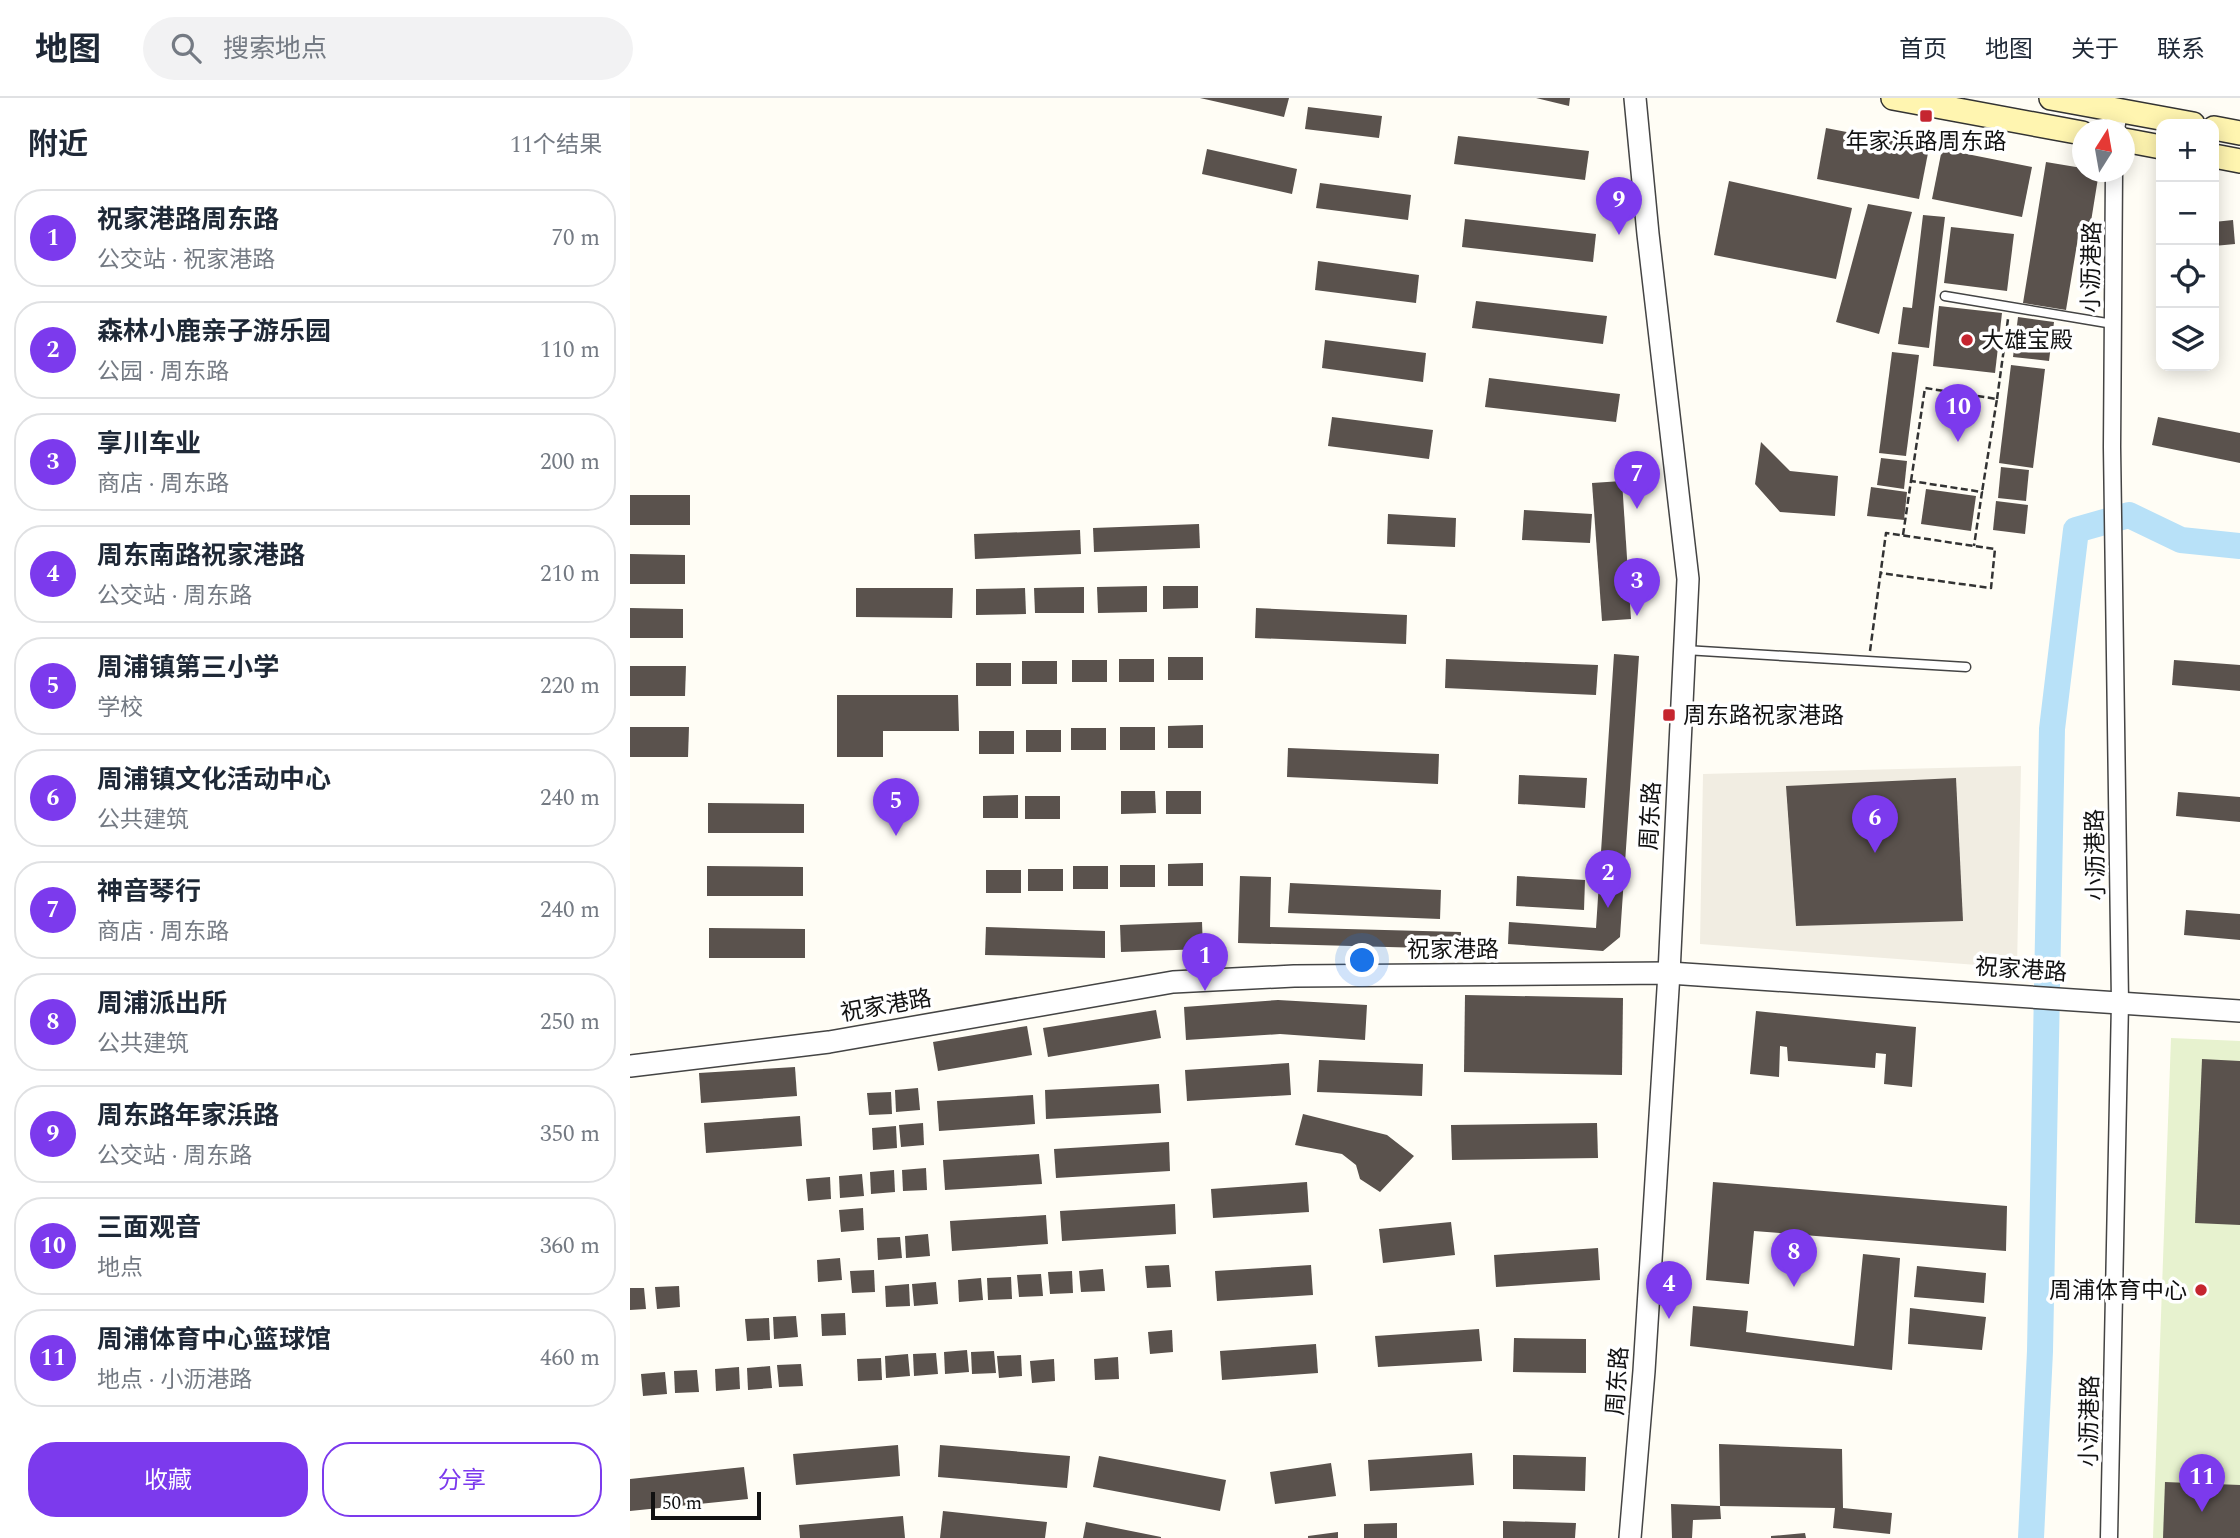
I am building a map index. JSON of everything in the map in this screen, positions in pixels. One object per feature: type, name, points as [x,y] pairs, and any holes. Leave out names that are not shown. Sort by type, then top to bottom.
[{"type":"main road","points":[[1893,98],[2072,131]]},
{"type":"main road","points":[[2050,98],[2114,119]]},
{"type":"main road","points":[[2135,121],[2156,122]]},
{"type":"main road","points":[[2219,129],[2240,133]]},
{"type":"main road","points":[[2135,142],[2156,146]]},
{"type":"main road","points":[[2219,157],[2240,161]]},
{"type":"street","name":"周东路","points":[[1630,1538],[1645,1358],[1669,973],[1688,579],[1647,234],[1636,98]]},
{"type":"street","name":"小沥港路","points":[[2109,1538],[2120,1002],[2112,447],[2114,182]]},
{"type":"street","name":"祝家港路","points":[[630,1066],[829,1042],[1173,982],[1294,976],[1669,973],[2240,1011]]},
{"type":"lane","points":[[1945,296],[2113,324]]},
{"type":"lane","points":[[1685,650],[1966,667]]},
{"type":"path","points":[[1974,545],[2009,307]]},
{"type":"path","points":[[1903,536],[1925,388],[1997,399]]},
{"type":"path","points":[[1911,481],[1982,492]]},
{"type":"path","points":[[1869,661],[1880,573],[1886,533],[1995,549],[1990,588],[1880,573]]},
{"type":"green space","name":"周浦体育中心","points":[[2171,1038],[2240,1041],[2240,1538],[2153,1538]]},
{"type":"shaded area","points":[[2021,766],[2017,968],[1700,944],[1703,774]]},
{"type":"building","points":[[1200,98],[1289,98],[1284,117]]},
{"type":"building","points":[[1536,98],[1570,98],[1569,106]]},
{"type":"building","points":[[1308,107],[1382,116],[1379,138],[1305,129]]},
{"type":"building","points":[[1826,128],[1929,148],[1919,199],[1817,179]]},
{"type":"building","points":[[1458,136],[1589,151],[1585,180],[1454,164]]},
{"type":"building","points":[[1207,149],[1297,169],[1292,194],[1202,174]]},
{"type":"building","points":[[1942,149],[2032,167],[2022,217],[1932,199]]},
{"type":"building","points":[[2046,162],[2072,166],[2072,182],[2097,182],[2088,240],[2078,238],[2066,310],[2023,303]]},
{"type":"building","points":[[1729,181],[1852,208],[1836,279],[1714,255]]},
{"type":"building","points":[[1320,183],[1411,195],[1408,220],[1316,208]]},
{"type":"building","points":[[1868,204],[1912,212],[1879,334],[1836,322]]},
{"type":"building","points":[[1923,215],[1945,217],[1929,348],[1898,344],[1903,307],[1912,308]]},
{"type":"building","points":[[1465,219],[1596,234],[1593,262],[1462,247]]},
{"type":"building","points":[[2233,220],[2235,244],[2219,246],[2219,221]]},
{"type":"building","points":[[1951,227],[2014,234],[2007,291],[1944,283]]},
{"type":"building","points":[[1318,261],[1419,275],[1416,303],[1315,290]]},
{"type":"building","points":[[1476,301],[1607,316],[1603,344],[1472,328]]},
{"type":"building","name":"大雄宝殿","points":[[1939,306],[2002,313],[1995,373],[1933,366]]},
{"type":"building","points":[[2018,317],[2054,322],[2049,361],[2013,357]]},
{"type":"building","points":[[1325,340],[1426,353],[1423,382],[1322,368]]},
{"type":"building","points":[[1892,352],[1919,355],[1906,456],[1879,453]]},
{"type":"building","points":[[2011,365],[2045,369],[2033,468],[1999,463]]},
{"type":"building","points":[[1489,378],[1620,394],[1616,422],[1485,407]]},
{"type":"building","points":[[1332,417],[1433,430],[1429,459],[1328,446]]},
{"type":"building","points":[[2158,417],[2240,433],[2240,463],[2152,445]]},
{"type":"building","points":[[1761,442],[1790,471],[1838,476],[1835,516],[1780,512],[1755,484]]},
{"type":"building","points":[[1881,458],[1907,461],[1904,489],[1877,485]]},
{"type":"building","points":[[2001,467],[2029,470],[2026,501],[1998,498]]},
{"type":"building","points":[[1622,481],[1631,619],[1602,621],[1592,483]]},
{"type":"building","points":[[1871,487],[1907,492],[1904,520],[1867,516]]},
{"type":"building","points":[[1926,489],[1976,496],[1971,531],[1921,524]]},
{"type":"building","points":[[630,495],[690,495],[690,525],[630,525]]},
{"type":"building","points":[[1996,501],[2028,505],[2025,534],[1993,530]]},
{"type":"building","points":[[1524,510],[1592,514],[1590,543],[1522,540]]},
{"type":"building","points":[[1388,514],[1456,518],[1455,547],[1387,544]]},
{"type":"building","points":[[1199,524],[1200,548],[1094,552],[1093,528]]},
{"type":"building","points":[[1080,530],[1081,554],[975,559],[974,534]]},
{"type":"building","points":[[630,554],[685,555],[685,584],[630,584]]},
{"type":"building","points":[[1147,586],[1147,612],[1098,613],[1097,587]]},
{"type":"building","points":[[1163,586],[1198,586],[1198,608],[1163,609]]},
{"type":"building","points":[[1084,587],[1084,613],[1035,613],[1034,588]]},
{"type":"building","points":[[856,588],[953,588],[952,618],[856,617]]},
{"type":"building","points":[[1025,588],[1026,614],[976,615],[976,589]]},
{"type":"building","points":[[630,608],[683,609],[683,638],[630,638]]},
{"type":"building","points":[[1256,608],[1407,615],[1406,644],[1255,638]]},
{"type":"building","points":[[1614,654],[1639,656],[1620,937],[1603,951],[1508,944],[1509,922],[1596,928]]},
{"type":"building","points":[[1168,657],[1203,657],[1203,680],[1168,680]]},
{"type":"building","points":[[1119,659],[1154,659],[1154,682],[1119,682]]},
{"type":"building","points":[[1446,659],[1598,665],[1596,695],[1445,688]]},
{"type":"building","points":[[1072,660],[1107,660],[1107,682],[1072,682]]},
{"type":"building","points":[[2174,660],[2240,665],[2240,691],[2172,685]]},
{"type":"building","points":[[1022,661],[1057,661],[1057,684],[1022,684]]},
{"type":"building","points":[[976,663],[1011,663],[1011,686],[976,686]]},
{"type":"building","points":[[630,666],[686,666],[685,696],[630,696]]},
{"type":"building","points":[[837,695],[958,695],[959,731],[883,731],[883,757],[837,757]]},
{"type":"building","points":[[1203,725],[1203,748],[1168,748],[1168,726]]},
{"type":"building","points":[[630,727],[689,727],[688,757],[630,757]]},
{"type":"building","points":[[1120,727],[1155,727],[1155,750],[1120,750]]},
{"type":"building","points":[[1071,728],[1106,728],[1106,750],[1071,750]]},
{"type":"building","points":[[1026,730],[1061,730],[1061,752],[1026,752]]},
{"type":"building","points":[[979,731],[1014,731],[1014,754],[979,754]]},
{"type":"building","points":[[1288,748],[1439,754],[1438,784],[1287,777]]},
{"type":"building","points":[[1519,775],[1587,778],[1585,808],[1518,804]]},
{"type":"building","points":[[1956,778],[1963,921],[1796,926],[1786,786]]},
{"type":"building","points":[[1121,791],[1155,791],[1156,813],[1121,814]]},
{"type":"building","points":[[1166,791],[1201,791],[1201,814],[1166,814]]},
{"type":"building","points":[[2178,792],[2240,797],[2240,822],[2176,816]]},
{"type":"building","points":[[1018,795],[1018,818],[983,818],[983,796]]},
{"type":"building","points":[[1025,796],[1060,796],[1060,819],[1025,819]]},
{"type":"building","points":[[708,803],[804,804],[804,833],[708,833]]},
{"type":"building","points":[[1203,863],[1203,886],[1168,886],[1168,864]]},
{"type":"building","points":[[1120,865],[1155,865],[1155,887],[1120,887]]},
{"type":"building","points":[[707,866],[803,867],[803,896],[707,896]]},
{"type":"building","points":[[1073,866],[1108,866],[1108,889],[1073,889]]},
{"type":"building","points":[[1028,869],[1063,869],[1063,891],[1028,891]]},
{"type":"building","points":[[986,870],[1021,870],[1021,893],[986,893]]},
{"type":"building","points":[[1240,876],[1271,877],[1270,927],[1461,932],[1461,949],[1238,943]]},
{"type":"building","points":[[1517,876],[1585,880],[1584,910],[1516,906]]},
{"type":"building","points":[[1290,883],[1441,890],[1440,919],[1288,913]]},
{"type":"building","points":[[2186,910],[2240,914],[2240,940],[2184,935]]},
{"type":"building","points":[[1202,922],[1203,949],[1121,952],[1120,925]]},
{"type":"building","points":[[986,927],[1105,931],[1105,958],[985,955]]},
{"type":"building","points":[[709,928],[805,929],[805,958],[709,958]]},
{"type":"building","points":[[1465,995],[1623,998],[1622,1075],[1464,1072]]},
{"type":"building","points":[[1278,1000],[1367,1005],[1365,1040],[1280,1034],[1186,1040],[1184,1007]]},
{"type":"building","points":[[1156,1010],[1161,1038],[1048,1057],[1043,1028]]},
{"type":"building","points":[[1756,1011],[1916,1027],[1912,1087],[1884,1084],[1886,1054],[1876,1053],[1875,1068],[1788,1061],[1787,1047],[1780,1046],[1779,1077],[1750,1074]]},
{"type":"building","points":[[1027,1026],[1032,1055],[938,1071],[933,1042]]},
{"type":"building","points":[[2202,1059],[2240,1061],[2240,1225],[2195,1223]]},
{"type":"building","points":[[1319,1060],[1423,1064],[1422,1096],[1317,1092]]},
{"type":"building","points":[[1289,1063],[1291,1095],[1187,1101],[1185,1070]]},
{"type":"building","points":[[795,1067],[797,1096],[701,1103],[699,1073]]},
{"type":"building","points":[[1159,1084],[1161,1113],[1046,1119],[1045,1090]]},
{"type":"building","points":[[918,1088],[920,1110],[896,1112],[895,1090]]},
{"type":"building","points":[[891,1092],[892,1114],[869,1115],[867,1093]]},
{"type":"building","points":[[1033,1095],[1035,1124],[939,1131],[937,1101]]},
{"type":"building","points":[[1303,1114],[1387,1135],[1414,1156],[1380,1192],[1360,1179],[1356,1165],[1342,1154],[1295,1145]]},
{"type":"building","points":[[800,1116],[802,1146],[706,1153],[704,1123]]},
{"type":"building","points":[[923,1123],[924,1145],[901,1147],[899,1125]]},
{"type":"building","points":[[1597,1123],[1598,1158],[1452,1160],[1451,1125]]},
{"type":"building","points":[[896,1126],[897,1148],[873,1150],[872,1128]]},
{"type":"building","points":[[1169,1142],[1170,1171],[1056,1178],[1054,1149]]},
{"type":"building","points":[[1039,1154],[1042,1184],[945,1190],[943,1160]]},
{"type":"building","points":[[926,1168],[927,1190],[903,1191],[902,1170]]},
{"type":"building","points":[[894,1170],[895,1192],[871,1194],[870,1172]]},
{"type":"building","points":[[862,1174],[864,1196],[840,1198],[839,1176]]},
{"type":"building","points":[[830,1177],[831,1199],[808,1201],[806,1179]]},
{"type":"building","points":[[1307,1182],[1309,1212],[1213,1218],[1211,1189]]},
{"type":"building","points":[[1713,1182],[2007,1206],[2006,1251],[1754,1231],[1749,1284],[1706,1280]]},
{"type":"building","points":[[1175,1204],[1176,1234],[1062,1241],[1060,1211]]},
{"type":"building","points":[[863,1208],[864,1230],[841,1232],[839,1210]]},
{"type":"building","points":[[1046,1215],[1048,1244],[952,1251],[950,1221]]},
{"type":"building","points":[[1451,1222],[1455,1255],[1383,1263],[1379,1229]]},
{"type":"building","points":[[928,1234],[930,1256],[906,1258],[905,1236]]},
{"type":"building","points":[[900,1237],[902,1258],[878,1260],[877,1238]]},
{"type":"building","points":[[1598,1248],[1600,1280],[1496,1287],[1494,1255]]},
{"type":"building","points":[[1863,1254],[1900,1258],[1892,1370],[1690,1346],[1693,1306],[1748,1311],[1746,1332],[1854,1346]]},
{"type":"building","points":[[840,1258],[842,1280],[818,1282],[817,1260]]},
{"type":"building","points":[[1169,1265],[1171,1287],[1147,1288],[1145,1266]]},
{"type":"building","points":[[1311,1265],[1313,1295],[1217,1301],[1215,1271]]},
{"type":"building","points":[[1917,1266],[1986,1273],[1984,1303],[1914,1297]]},
{"type":"building","points":[[1103,1269],[1105,1291],[1081,1292],[1079,1271]]},
{"type":"building","points":[[874,1270],[875,1292],[852,1293],[850,1271]]},
{"type":"building","points":[[1072,1271],[1073,1293],[1050,1294],[1048,1272]]},
{"type":"building","points":[[1041,1274],[1043,1296],[1019,1297],[1017,1275]]},
{"type":"building","points":[[1011,1277],[1012,1299],[988,1300],[987,1278]]},
{"type":"building","points":[[981,1278],[983,1300],[959,1302],[958,1280]]},
{"type":"building","points":[[936,1282],[938,1304],[914,1306],[912,1284]]},
{"type":"building","points":[[909,1284],[910,1306],[886,1307],[885,1286]]},
{"type":"building","points":[[679,1286],[680,1307],[657,1309],[655,1287]]},
{"type":"building","points":[[630,1288],[644,1288],[646,1309],[630,1310]]},
{"type":"building","points":[[1910,1308],[1986,1317],[1982,1350],[1908,1344]]},
{"type":"building","points":[[845,1313],[846,1335],[822,1336],[821,1314]]},
{"type":"building","points":[[796,1316],[798,1337],[774,1339],[773,1317]]},
{"type":"building","points":[[769,1318],[770,1340],[747,1341],[745,1319]]},
{"type":"building","points":[[1479,1329],[1482,1361],[1378,1367],[1375,1336]]},
{"type":"building","points":[[1172,1330],[1173,1352],[1150,1354],[1148,1332]]},
{"type":"building","points":[[1514,1338],[1586,1339],[1586,1373],[1513,1372]]},
{"type":"building","points":[[1316,1344],[1318,1373],[1222,1380],[1220,1351]]},
{"type":"building","points":[[967,1350],[969,1372],[945,1374],[944,1352]]},
{"type":"building","points":[[994,1351],[996,1373],[972,1374],[971,1352]]},
{"type":"building","points":[[936,1353],[938,1374],[914,1376],[913,1354]]},
{"type":"building","points":[[908,1354],[910,1376],[886,1378],[885,1356]]},
{"type":"building","points":[[1021,1355],[1022,1376],[999,1378],[997,1356]]},
{"type":"building","points":[[1118,1357],[1119,1379],[1095,1380],[1094,1359]]},
{"type":"building","points":[[881,1358],[882,1380],[858,1381],[857,1359]]},
{"type":"building","points":[[1054,1359],[1055,1381],[1032,1383],[1030,1361]]},
{"type":"building","points":[[801,1364],[803,1386],[779,1387],[777,1365]]},
{"type":"building","points":[[770,1366],[772,1388],[748,1390],[747,1368]]},
{"type":"building","points":[[739,1367],[740,1389],[716,1391],[715,1369]]},
{"type":"building","points":[[697,1370],[699,1392],[675,1393],[674,1371]]},
{"type":"building","points":[[665,1372],[667,1394],[643,1396],[641,1374]]},
{"type":"building","points":[[1719,1444],[1842,1449],[1843,1508],[1892,1513],[1890,1534],[1833,1528],[1835,1508],[1720,1506]]},
{"type":"building","points":[[898,1445],[900,1476],[796,1485],[793,1454]]},
{"type":"building","points":[[940,1445],[1070,1456],[1067,1488],[938,1477]]},
{"type":"building","points":[[1472,1453],[1474,1485],[1370,1491],[1368,1460]]},
{"type":"building","points":[[1513,1455],[1586,1457],[1585,1491],[1513,1489]]},
{"type":"building","points":[[1099,1456],[1226,1480],[1220,1511],[1093,1487]]},
{"type":"building","points":[[1331,1463],[1336,1496],[1275,1504],[1270,1472]]},
{"type":"building","points":[[744,1467],[748,1499],[630,1511],[630,1479]]},
{"type":"building","points":[[2165,1482],[2240,1485],[2240,1538],[2163,1538]]},
{"type":"building","points":[[1671,1504],[1720,1506],[1721,1519],[1693,1520],[1692,1538],[1672,1538]]},
{"type":"building","points":[[943,1511],[1047,1522],[1045,1538],[940,1538]]},
{"type":"building","points":[[903,1516],[905,1538],[800,1538],[799,1525]]},
{"type":"building","points":[[1503,1521],[1576,1523],[1575,1538],[1503,1538]]},
{"type":"building","points":[[1086,1522],[1161,1537],[1161,1538],[1083,1538]]},
{"type":"building","points":[[1397,1523],[1397,1538],[1364,1538],[1364,1524]]},
{"type":"building","points":[[1338,1532],[1338,1538],[1308,1538],[1308,1536]]},
{"type":"building","points":[[1805,1533],[1806,1538],[1771,1538],[1771,1536]]},
{"type":"waterway","points":[[2031,1538],[2040,1351],[2052,729],[2076,530],[2129,515],[2181,540],[2240,546]]},
{"type":"place","name":"年家浜路周东路","points":[[1926,116]]},
{"type":"place","name":"周东路年家浜路","points":[[1619,235]]},
{"type":"place","name":"大雄宝殿","points":[[1967,340]]},
{"type":"place","name":"三面观音","points":[[1958,442]]},
{"type":"place","name":"神音琴行","points":[[1637,509]]},
{"type":"place","name":"享川车业","points":[[1637,616]]},
{"type":"place","name":"周东路祝家港路","points":[[1669,715]]},
{"type":"place","name":"周浦镇第三小学","points":[[896,836]]},
{"type":"place","name":"周浦镇文化活动中心","points":[[1875,853]]},
{"type":"place","name":"森林小鹿亲子游乐园","points":[[1608,908]]},
{"type":"place","name":"祝家港路周东路","points":[[1205,991]]},
{"type":"place","name":"周浦派出所","points":[[1794,1287]]},
{"type":"place","name":"周浦体育中心","points":[[2201,1290]]},
{"type":"place","name":"周东南路祝家港路","points":[[1669,1319]]},
{"type":"place","name":"周浦体育中心篮球馆","points":[[2202,1512]]}]
